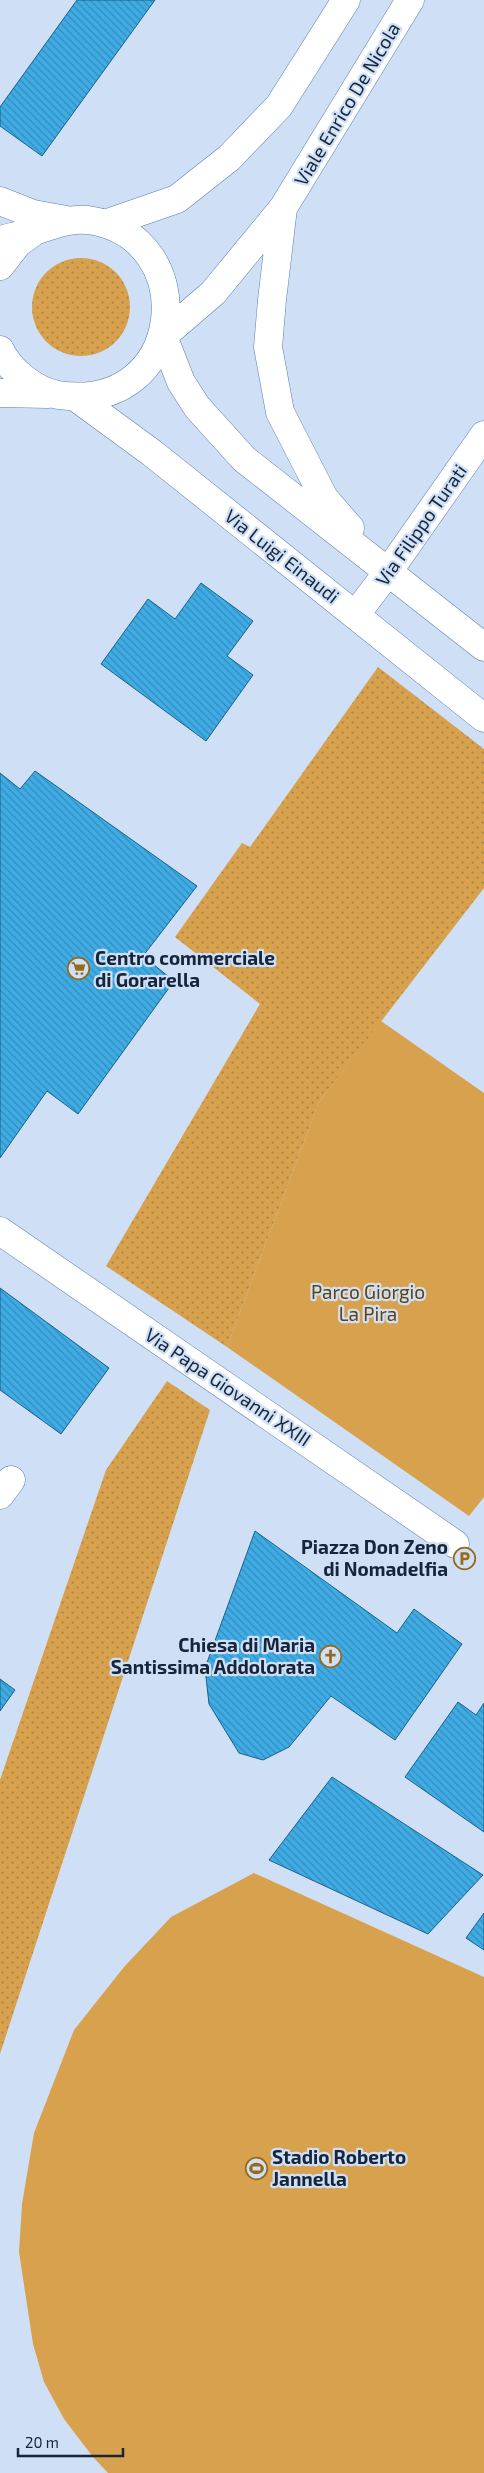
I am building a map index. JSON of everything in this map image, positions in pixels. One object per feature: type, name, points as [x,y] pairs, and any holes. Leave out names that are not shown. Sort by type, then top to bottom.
[{"type":"street","name":"Viale Enrico De Nicola","points":[[105,224],[177,199],[229,158],[279,106],[346,0]]},
{"type":"street","name":"Viale Enrico De Nicola","points":[[163,336],[213,292],[284,208],[410,0]]},
{"type":"street","points":[[0,201],[33,214],[70,220]]},
{"type":"street","name":"Viale Enrico De Nicola","points":[[284,208],[268,348],[280,412],[324,498],[388,572]]},
{"type":"street","name":"Viale Enrico De Nicola","points":[[0,266],[18,243],[35,231],[52,223],[88,220],[105,224],[130,237],[150,256],[163,281],[167,308],[163,336],[150,361],[130,381],[105,394],[77,398],[50,394],[0,393]]},
{"type":"street","name":"Viale Enrico De Nicola","points":[[0,240],[35,231]]},
{"type":"street","points":[[163,336],[181,382],[197,407],[221,436],[244,458],[300,504],[484,646]]},
{"type":"street","name":"Viale Enrico De Nicola","points":[[0,350],[4,360],[25,380],[50,394]]},
{"type":"street","name":"Via Luigi Einaudi","points":[[77,398],[152,453],[484,718]]},
{"type":"street","name":"Via Filippo Turati","points":[[356,614],[388,572],[484,435]]},
{"type":"street","name":"Via Papa Giovanni XXIII","points":[[0,1230],[455,1544]]},
{"type":"green space","points":[[81,258],[100,262],[115,273],[126,288],[130,307],[126,326],[115,341],[100,352],[81,356],[62,352],[47,341],[36,326],[32,307],[36,288],[47,273],[62,262]]},
{"type":"green space","points":[[378,667],[484,749],[484,888],[319,1102],[227,1347],[106,1266],[260,1004],[175,937],[242,843],[250,847]]},
{"type":"green space","name":"Parco Giorgio La Pira","points":[[381,1021],[484,1093],[484,1497],[469,1516],[227,1347],[319,1102]]},
{"type":"green space","points":[[167,1381],[210,1410],[0,2054],[0,1780],[106,1470]]},
{"type":"green space","name":"Stadio Roberto Jannella","points":[[254,1873],[484,1977],[484,2473],[108,2473],[93,2457],[64,2419],[44,2382],[33,2344],[19,2252],[22,2204],[34,2133],[74,2030],[124,1967],[171,1917]]},
{"type":"building","points":[[77,0],[155,0],[42,156],[0,126],[0,107]]},
{"type":"building","points":[[201,583],[253,621],[227,656],[253,675],[206,741],[101,664],[148,599],[175,619]]},
{"type":"building","name":"Centro commerciale di Gorarella","points":[[35,771],[197,886],[143,956],[174,981],[78,1114],[47,1091],[0,1158],[0,773],[20,789]]},
{"type":"building","points":[[0,1288],[109,1368],[61,1434],[0,1390]]},
{"type":"building","name":"Chiesa di Maria Santissima Addolorata","points":[[255,1531],[397,1633],[414,1609],[462,1644],[395,1740],[331,1696],[289,1747],[263,1760],[239,1753],[209,1704],[205,1668]]},
{"type":"building","points":[[0,1679],[15,1690],[0,1711]]},
{"type":"building","points":[[458,1702],[476,1715],[484,1703],[484,1832],[405,1777]]},
{"type":"building","points":[[332,1777],[483,1875],[428,1934],[269,1860]]},
{"type":"building","points":[[484,1913],[484,1950],[466,1938]]},
{"type":"place","name":"Centro commerciale di Gorarella","points":[[79,969]]},
{"type":"place","name":"Piazza Don Zeno di Nomadelfia","points":[[464,1558]]},
{"type":"place","name":"Chiesa di Maria Santissima Addolorata","points":[[331,1656]]},
{"type":"place","name":"Stadio Roberto Jannella","points":[[256,2168]]}]
